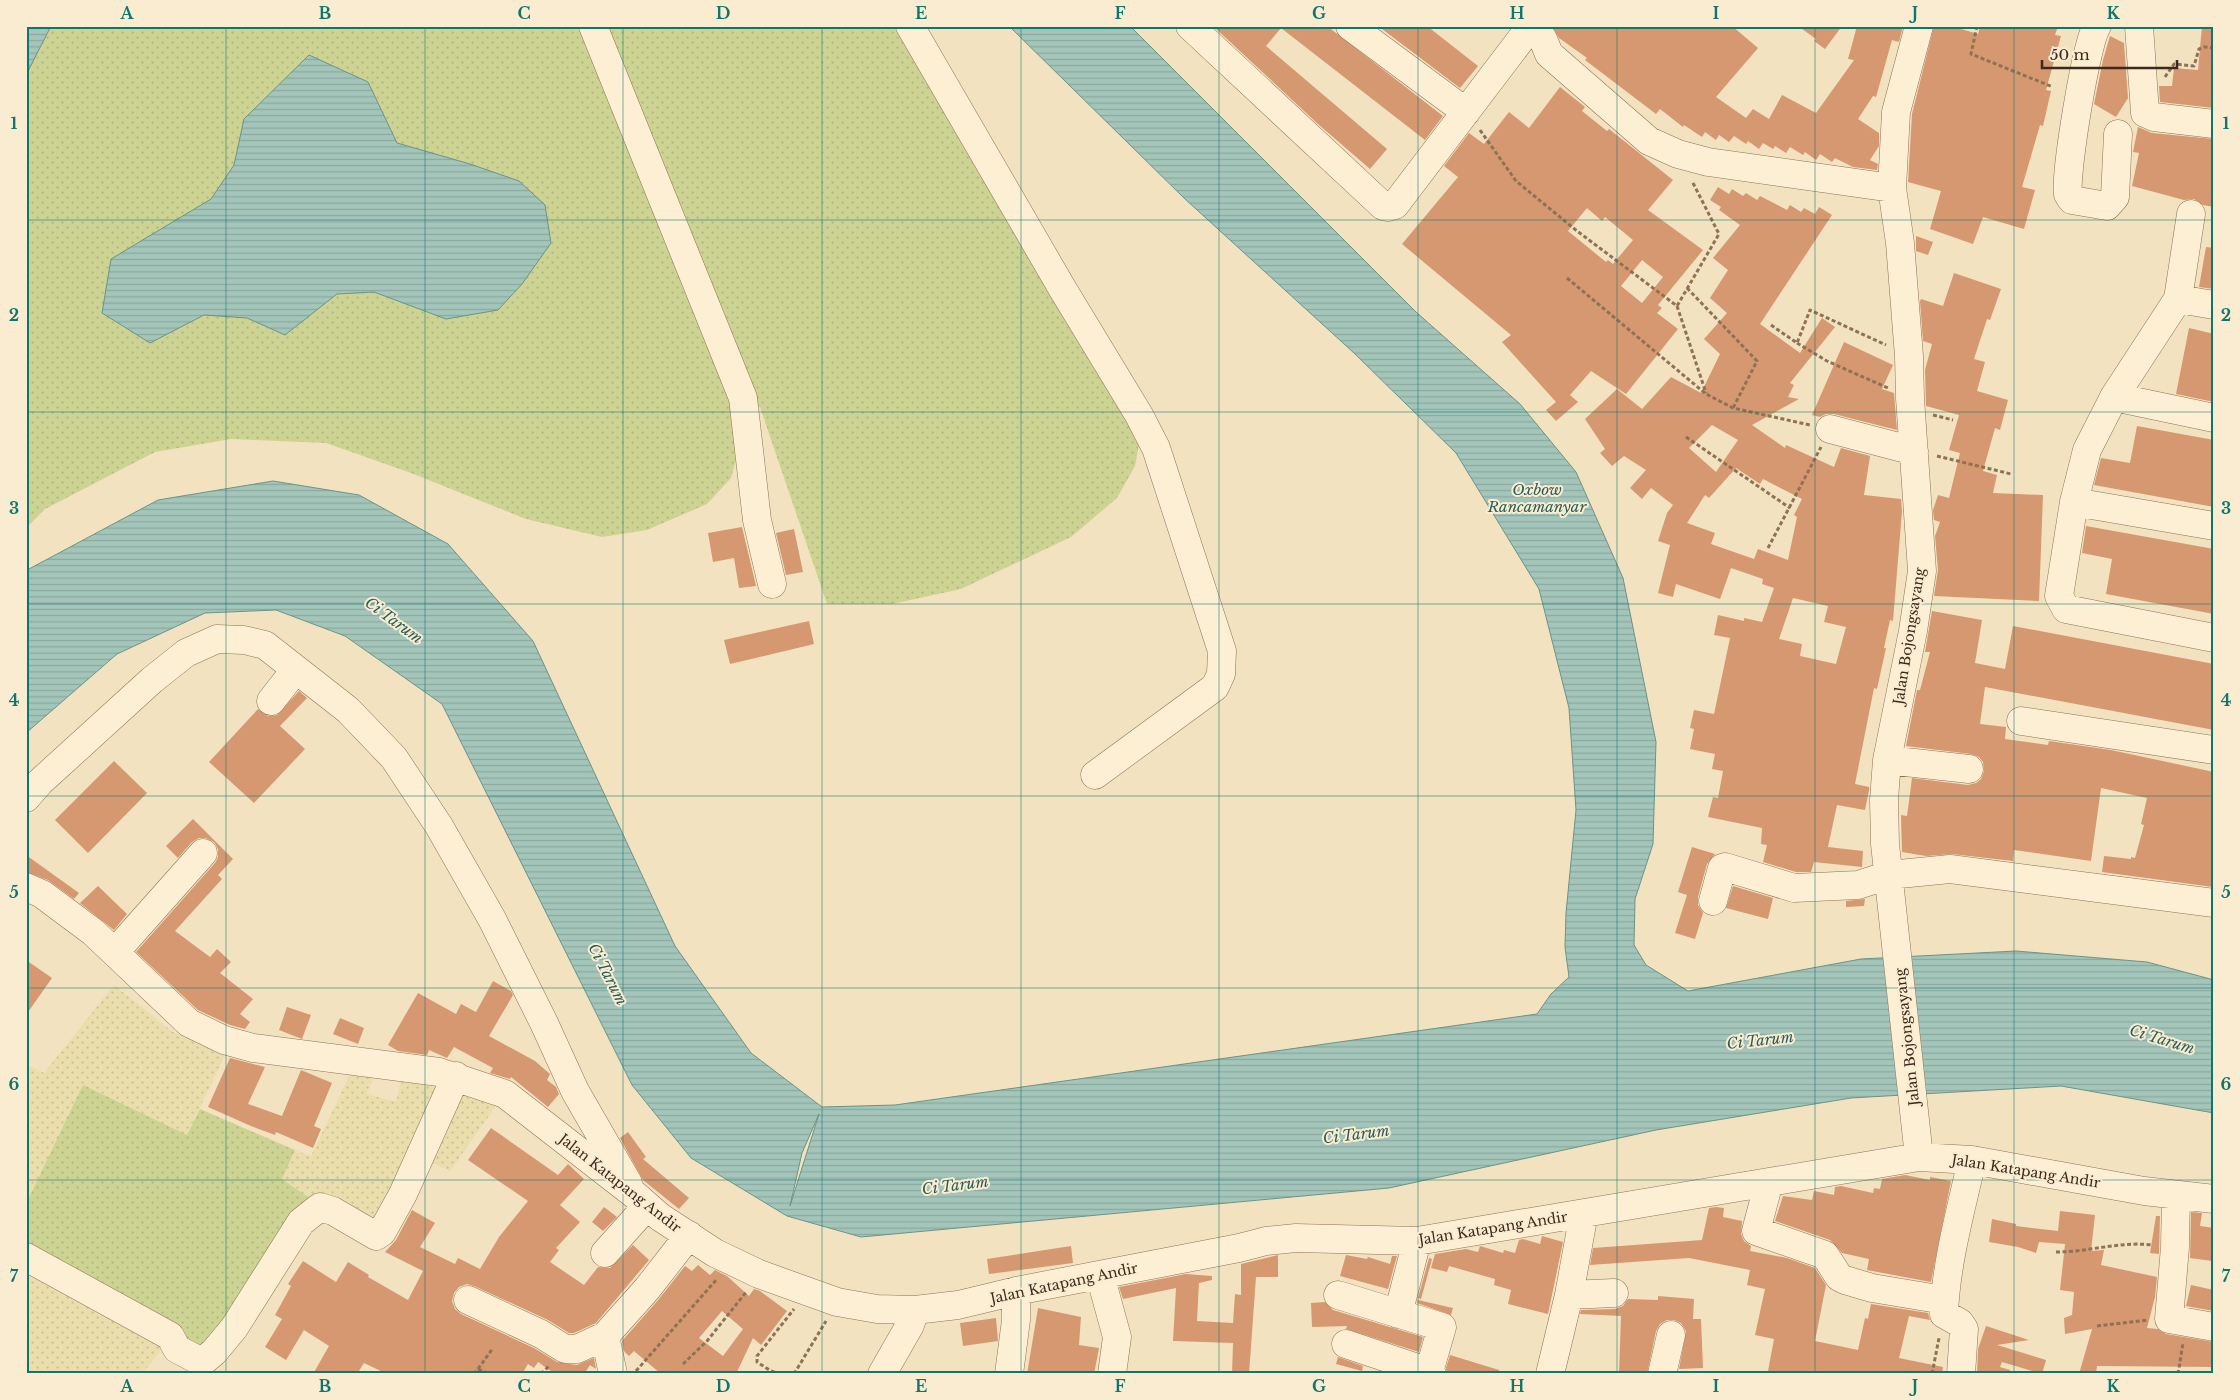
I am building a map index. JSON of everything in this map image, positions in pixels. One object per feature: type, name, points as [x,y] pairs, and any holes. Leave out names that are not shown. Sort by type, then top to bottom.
[{"type":"street","points":[[593,26],[743,398],[757,520],[772,584]]},
{"type":"street","points":[[910,26],[1062,288],[1139,415],[1156,448],[1222,651],[1221,674],[1215,687],[1095,776]]},
{"type":"street","points":[[1190,26],[1383,206],[1395,205],[1527,32],[1543,39],[1550,54],[1650,141],[1678,154],[1708,162],[1892,188]]},
{"type":"street","points":[[1350,26],[1466,112]]},
{"type":"street","name":"Jalan Bojongsayang","points":[[1918,1157],[1884,818],[1887,760],[1913,631],[1922,571],[1910,398],[1909,356],[1900,243],[1892,188],[1896,112],[1920,26]]},
{"type":"street","points":[[2096,26],[2089,48],[2069,167],[2068,195],[2072,200],[2107,206],[2111,203],[2115,196],[2118,134]]},
{"type":"street","points":[[2139,26],[2145,113],[2149,116],[2214,124]]},
{"type":"street","points":[[2192,214],[2178,299],[2114,397],[2087,450],[2074,502],[2059,596],[2066,609],[2214,638]]},
{"type":"street","points":[[2178,299],[2214,305]]},
{"type":"street","points":[[2114,397],[2214,418]]},
{"type":"street","points":[[1830,429],[1914,451]]},
{"type":"street","points":[[2074,502],[2214,526]]},
{"type":"street","points":[[26,798],[47,775],[152,680],[186,653],[217,639],[244,640],[265,645],[348,710],[394,758],[439,826],[492,919],[544,1023],[575,1091],[641,1200],[605,1253]]},
{"type":"street","points":[[271,701],[289,678],[298,671]]},
{"type":"street","points":[[2020,721],[2214,750]]},
{"type":"street","points":[[1887,760],[1969,769]]},
{"type":"street","points":[[115,952],[203,852]]},
{"type":"street","points":[[1713,902],[1723,867],[1794,888],[1858,885],[1889,875],[1950,869],[2214,903]]},
{"type":"street","name":"Jalan Katapang Andir","points":[[26,887],[42,894],[94,932],[189,1023],[224,1040],[253,1048],[293,1055],[410,1067],[456,1076],[505,1094],[641,1200],[715,1253],[759,1274],[806,1292],[837,1302],[877,1309],[915,1310],[958,1305],[1016,1291],[1266,1241],[1327,1237],[1417,1241],[1918,1157],[1972,1160],[2144,1191],[2214,1199]]},
{"type":"street","points":[[26,1257],[170,1336],[177,1349],[198,1368],[234,1328],[301,1222],[320,1207],[333,1211],[376,1236],[382,1232],[403,1194],[456,1076]]},
{"type":"street","points":[[1944,1307],[1954,1241],[1972,1160]]},
{"type":"street","points":[[1769,1182],[1756,1231],[1825,1255],[1839,1277],[1845,1280],[1944,1307],[1964,1329],[1961,1374]]},
{"type":"street","points":[[2176,1195],[2175,1247],[2178,1321],[2214,1327]]},
{"type":"street","points":[[1550,1374],[1569,1295],[1584,1213]]},
{"type":"street","points":[[468,1300],[541,1334],[565,1349],[577,1349],[605,1336],[647,1289],[689,1235]]},
{"type":"street","points":[[1398,1314],[1417,1241]]},
{"type":"street","points":[[1100,1275],[1117,1337],[1112,1374]]},
{"type":"street","points":[[1009,1374],[1016,1320],[1016,1291]]},
{"type":"street","points":[[1569,1295],[1614,1293]]},
{"type":"street","points":[[1338,1295],[1442,1327],[1423,1372],[1346,1344]]},
{"type":"street","points":[[882,1374],[910,1325],[915,1310]]},
{"type":"street","points":[[1662,1374],[1671,1335]]},
{"type":"street","points":[[605,1336],[625,1372]]},
{"type":"path","points":[[1977,26],[1971,54],[2053,87]]},
{"type":"path","points":[[2144,80],[2162,84],[2174,64],[2192,67],[2196,64],[2199,49],[2204,47],[2214,48]]},
{"type":"path","points":[[1466,112],[1516,181],[1576,231],[1676,306],[1706,394]]},
{"type":"path","points":[[1676,306],[1719,234],[1678,154]]},
{"type":"path","points":[[1567,278],[1706,394],[1733,408],[1830,429],[1768,548]]},
{"type":"path","points":[[1687,288],[1757,361],[1733,408]]},
{"type":"path","points":[[1797,343],[1810,310],[1909,356]]},
{"type":"path","points":[[1771,325],[1827,360],[1910,398]]},
{"type":"path","points":[[1686,436],[1790,508]]},
{"type":"path","points":[[1914,451],[2011,474]]},
{"type":"path","points":[[2056,1252],[2076,1252],[2140,1243],[2175,1247]]},
{"type":"path","points":[[625,1372],[733,1262]]},
{"type":"path","points":[[683,1364],[707,1341],[759,1274]]},
{"type":"path","points":[[782,1374],[770,1372],[757,1362],[757,1356],[806,1292]]},
{"type":"path","points":[[794,1374],[837,1302]]},
{"type":"path","points":[[1932,1374],[1944,1307]]},
{"type":"path","points":[[2097,1326],[2178,1321],[2178,1374]]},
{"type":"path","points":[[474,1374],[493,1348]]},
{"type":"path","points":[[478,1369],[489,1374]]},
{"type":"shaded area","points":[[114,985],[173,1032],[225,1055],[187,1135],[26,1204],[26,1064],[44,1073]]},
{"type":"shaded area","points":[[352,1070],[374,1076],[367,1094],[396,1102],[402,1077],[496,1106],[450,1171],[414,1155],[374,1219],[308,1197],[282,1179],[295,1150],[311,1156]]},
{"type":"shaded area","points":[[26,1263],[166,1344],[142,1374],[26,1374]]},
{"type":"green space","points":[[26,26],[907,26],[1140,439],[1135,466],[1117,498],[1071,537],[961,589],[892,604],[827,604],[760,407],[750,409],[731,478],[707,504],[647,530],[602,537],[526,519],[411,473],[326,443],[231,439],[155,452],[45,509],[26,528]]},
{"type":"green space","points":[[83,1085],[187,1135],[200,1109],[295,1150],[282,1179],[308,1197],[230,1326],[204,1355],[26,1263],[26,1204]]},
{"type":"water","points":[[26,26],[51,26],[26,75]]},
{"type":"water","points":[[1009,26],[1130,26],[1416,312],[1520,404],[1576,472],[1623,578],[1656,742],[1653,844],[1635,899],[1634,945],[1646,965],[1688,991],[1861,959],[2016,951],[2147,962],[2214,980],[2214,1113],[2061,1086],[1851,1098],[1656,1130],[1389,1188],[861,1237],[787,1216],[691,1158],[632,1085],[442,704],[345,636],[276,610],[205,613],[117,654],[26,733],[26,571],[158,500],[273,481],[359,495],[448,544],[533,641],[675,946],[751,1053],[822,1107],[895,1105],[1537,1014],[1551,994],[1569,977],[1565,947],[1566,913],[1576,810],[1569,708],[1539,589],[1456,453],[1354,353],[1185,199]],"holes":[[[819,1114],[790,1206],[802,1153]]]},
{"type":"water","points":[[309,55],[368,82],[397,143],[470,164],[519,181],[545,205],[551,243],[522,284],[498,310],[446,319],[374,292],[337,294],[285,335],[247,318],[204,315],[150,343],[102,313],[111,259],[211,199],[234,165],[244,119]]},
{"type":"building","points":[[1213,26],[1327,26],[1443,116],[1425,140],[1281,28],[1266,46],[1387,149],[1370,169],[1318,124]]},
{"type":"building","points":[[1378,26],[1427,26],[1478,66],[1460,88]]},
{"type":"building","points":[[1552,26],[1732,26],[1758,48],[1716,97],[1746,118],[1753,109],[1769,119],[1782,95],[1816,113],[1854,60],[1848,59],[1857,26],[1903,26],[1899,42],[1892,40],[1876,97],[1873,96],[1858,119],[1879,133],[1879,146],[1870,160],[1878,164],[1877,170],[1853,167],[1835,158],[1832,162],[1820,154],[1816,160],[1805,152],[1803,155],[1790,147],[1786,153],[1775,146],[1773,149],[1763,143],[1759,149],[1748,141],[1746,144],[1734,136],[1729,142],[1719,135],[1716,140],[1705,132],[1702,137],[1684,125],[1683,127],[1660,109],[1656,114],[1585,60],[1587,58],[1559,38]]},
{"type":"building","points":[[1798,26],[1842,26],[1825,49],[1814,41],[1816,39]]},
{"type":"building","points":[[1934,26],[1951,26],[1978,34],[1980,26],[2058,26],[2055,35],[2061,36],[2046,90],[2051,91],[2043,126],[2040,125],[2022,187],[2035,190],[2024,229],[1983,217],[1973,244],[1930,229],[1941,191],[1908,182],[1912,114]]},
{"type":"building","points":[[2202,26],[2214,26],[2214,108],[2160,102],[2159,86],[2172,86],[2174,68],[2198,70]]},
{"type":"building","points":[[2110,36],[2124,43],[2128,98],[2116,117],[2094,104]]},
{"type":"building","points":[[1560,87],[1585,107],[1582,111],[1607,131],[1609,129],[1673,180],[1648,210],[1703,250],[1658,305],[1662,308],[1657,313],[1678,329],[1626,394],[1591,371],[1570,395],[1578,402],[1556,421],[1546,410],[1556,402],[1502,342],[1511,335],[1402,244],[1458,177],[1444,166],[1469,133],[1484,144],[1509,112],[1529,128]],"holes":[[[1587,208],[1602,221],[1605,217],[1633,240],[1613,264],[1608,260],[1606,262],[1568,231]],[[1642,260],[1663,277],[1642,303],[1621,286]]]},
{"type":"building","points":[[2138,127],[2152,133],[2214,139],[2214,207],[2203,205],[2194,199],[2184,200],[2132,186],[2139,153],[2133,152]]},
{"type":"building","points":[[1718,187],[1729,194],[1732,189],[1743,196],[1746,193],[1757,200],[1760,196],[1787,210],[1790,205],[1801,212],[1804,208],[1815,214],[1819,207],[1832,215],[1760,324],[1800,353],[1822,318],[1835,327],[1790,383],[1794,385],[1788,397],[1799,399],[1752,425],[1785,448],[1786,445],[1834,467],[1841,448],[1870,456],[1864,495],[1901,499],[1902,511],[1893,621],[1890,620],[1877,689],[1874,688],[1855,784],[1869,787],[1865,810],[1837,805],[1828,847],[1863,851],[1862,867],[1814,862],[1811,872],[1796,872],[1763,862],[1767,845],[1761,844],[1762,828],[1708,817],[1713,797],[1718,798],[1723,771],[1712,769],[1715,754],[1690,749],[1694,729],[1690,728],[1694,710],[1714,714],[1730,638],[1714,635],[1718,615],[1744,621],[1744,618],[1762,622],[1774,588],[1762,584],[1763,579],[1731,568],[1720,599],[1676,584],[1673,597],[1658,593],[1670,545],[1658,541],[1667,513],[1673,505],[1651,488],[1642,499],[1630,488],[1646,470],[1624,456],[1612,466],[1600,453],[1605,449],[1585,419],[1617,389],[1642,409],[1671,377],[1701,393],[1720,354],[1704,339],[1727,313],[1710,298],[1728,270],[1713,258],[1740,225],[1719,210],[1721,207],[1710,200]],"holes":[[[1712,425],[1738,440],[1716,472],[1689,448]],[[1736,468],[1760,484],[1763,479],[1802,499],[1794,515],[1797,517],[1788,560],[1758,549],[1754,559],[1711,544],[1715,533],[1687,523],[1705,495],[1709,498]],[[1793,598],[1828,606],[1824,622],[1846,627],[1836,664],[1800,656],[1802,644],[1779,639]]]},
{"type":"building","points":[[1916,236],[1933,242],[1928,255],[1916,251]]},
{"type":"building","points":[[2206,247],[2214,248],[2214,289],[2199,287]]},
{"type":"building","points":[[1954,273],[2001,289],[1990,320],[1987,319],[1974,359],[1985,362],[1977,391],[2008,400],[2000,430],[1995,428],[1983,471],[1997,475],[1993,493],[2043,495],[2039,601],[1934,596],[1938,570],[1935,536],[1940,522],[1934,520],[1933,510],[1938,495],[1949,498],[1960,453],[1949,450],[1959,415],[1926,406],[1925,370],[1932,344],[1923,341],[1920,301],[1921,299],[1943,306]]},
{"type":"building","points":[[2189,328],[2214,334],[2214,402],[2176,394]]},
{"type":"building","points":[[1844,342],[1893,365],[1882,389],[1894,393],[1897,430],[1834,414],[1826,414],[1820,417],[1812,415]]},
{"type":"building","points":[[2137,426],[2214,440],[2214,507],[2094,485],[2101,458],[2130,463]]},
{"type":"building","points":[[2086,526],[2214,549],[2214,614],[2106,594],[2112,559],[2082,553]]},
{"type":"building","points":[[742,527],[756,586],[739,588],[734,558],[713,562],[708,533]]},
{"type":"building","points":[[794,529],[803,572],[786,575],[776,533]]},
{"type":"building","points":[[1932,611],[1982,620],[1975,663],[2005,669],[2013,626],[2214,664],[2214,730],[1985,687],[1980,724],[2006,727],[2005,739],[2048,745],[2049,741],[2111,750],[2214,772],[2213,887],[2102,872],[2104,856],[2135,858],[2144,825],[2141,824],[2147,798],[2101,788],[2091,861],[2014,850],[2013,861],[1952,854],[1926,856],[1902,852],[1901,815],[1907,816],[1912,778],[1968,785],[1976,783],[1981,779],[1984,771],[1983,762],[1979,757],[1971,754],[1906,746],[1917,690],[1920,690],[1930,652],[1925,652]]},
{"type":"building","points":[[809,621],[814,644],[730,664],[724,640]]},
{"type":"building","points":[[299,691],[307,698],[280,726],[305,749],[254,803],[209,762],[258,709],[268,716],[277,715]]},
{"type":"building","points":[[114,761],[147,793],[88,853],[55,820]]},
{"type":"building","points":[[193,819],[233,859],[218,875],[222,879],[175,931],[210,957],[217,949],[231,962],[220,973],[253,999],[240,1014],[250,1022],[245,1029],[230,1025],[198,1010],[136,952],[215,863],[218,857],[218,849],[214,842],[206,838],[199,838],[192,842],[178,858],[166,846]]},
{"type":"building","points":[[1692,847],[1715,854],[1707,864],[1698,897],[1698,905],[1703,913],[1695,939],[1675,933],[1687,895],[1678,892]]},
{"type":"building","points":[[26,855],[79,893],[74,899],[48,880],[26,872]]},
{"type":"building","points":[[98,886],[127,914],[114,930],[80,903]]},
{"type":"building","points":[[1733,886],[1773,898],[1768,919],[1726,908]]},
{"type":"building","points":[[1865,899],[1864,906],[1846,907],[1846,901]]},
{"type":"building","points":[[26,960],[52,978],[26,1015]]},
{"type":"building","points":[[493,981],[511,991],[513,995],[489,1036],[535,1061],[550,1074],[547,1080],[556,1087],[559,1094],[548,1107],[511,1077],[510,1079],[490,1073],[493,1068],[454,1047],[447,1058],[429,1050],[427,1055],[398,1051],[388,1045],[418,993],[456,1014],[461,1004],[476,1012]]},
{"type":"building","points":[[287,1007],[311,1015],[302,1039],[279,1030]]},
{"type":"building","points":[[340,1018],[364,1028],[358,1044],[333,1034]]},
{"type":"building","points":[[230,1058],[265,1067],[248,1104],[282,1116],[301,1070],[332,1083],[314,1126],[321,1129],[313,1148],[276,1132],[275,1135],[251,1126],[208,1107]]},
{"type":"building","points":[[491,1128],[558,1175],[568,1164],[584,1179],[560,1205],[580,1222],[556,1248],[559,1250],[550,1262],[584,1285],[598,1267],[610,1268],[633,1245],[649,1260],[596,1323],[574,1333],[569,1333],[548,1320],[467,1284],[459,1287],[454,1293],[452,1301],[455,1309],[461,1314],[534,1348],[557,1362],[577,1365],[594,1358],[596,1369],[590,1365],[584,1374],[555,1374],[538,1362],[534,1368],[528,1364],[522,1374],[387,1374],[364,1363],[357,1374],[313,1374],[329,1346],[304,1330],[286,1360],[265,1347],[282,1319],[275,1315],[291,1286],[288,1284],[303,1261],[336,1282],[348,1262],[369,1275],[368,1277],[408,1300],[423,1271],[385,1252],[396,1240],[412,1210],[435,1223],[420,1247],[455,1264],[458,1258],[480,1269],[499,1237],[528,1201],[468,1160]]},
{"type":"building","points":[[628,1132],[646,1157],[643,1159],[689,1198],[679,1209],[643,1180],[620,1138]]},
{"type":"building","points":[[1905,1175],[1930,1180],[1930,1177],[1951,1181],[1931,1282],[1867,1270],[1869,1259],[1842,1253],[1830,1240],[1775,1221],[1783,1196],[1812,1200],[1814,1191],[1834,1195],[1835,1187],[1841,1186],[1873,1193],[1874,1188],[1880,1189],[1882,1179]]},
{"type":"building","points":[[604,1207],[617,1217],[603,1231],[592,1222]]},
{"type":"building","points":[[1709,1208],[1724,1208],[1723,1217],[1742,1221],[1741,1234],[1744,1241],[1751,1246],[1750,1251],[1787,1258],[1815,1268],[1826,1285],[1815,1341],[1858,1350],[1865,1318],[1868,1319],[1871,1304],[1928,1313],[1930,1320],[1909,1316],[1899,1358],[1943,1367],[1942,1374],[1783,1374],[1768,1371],[1774,1339],[1755,1335],[1765,1289],[1747,1285],[1750,1270],[1689,1258],[1590,1265],[1593,1248],[1702,1240]]},
{"type":"building","points":[[2060,1211],[2095,1215],[2091,1251],[2104,1250],[2101,1265],[2157,1277],[2155,1297],[2147,1328],[2158,1329],[2166,1334],[2214,1342],[2214,1367],[2097,1366],[2096,1374],[2079,1374],[2092,1329],[2065,1334],[2064,1318],[2072,1315],[2074,1292],[2060,1290],[2065,1244],[2039,1242],[2036,1253],[2018,1247],[1989,1242],[1992,1219],[2016,1224],[2016,1226],[2058,1231]]},
{"type":"building","points":[[2191,1212],[2202,1213],[2200,1226],[2214,1228],[2212,1261],[2190,1258]]},
{"type":"building","points":[[2156,1216],[2160,1216],[2159,1254],[2150,1253]]},
{"type":"building","points":[[1542,1236],[1563,1242],[1548,1314],[1508,1304],[1511,1290],[1494,1285],[1495,1279],[1449,1266],[1447,1272],[1431,1268],[1435,1254],[1466,1249],[1478,1252],[1480,1246],[1503,1253],[1504,1250],[1515,1253],[1519,1240],[1523,1239],[1540,1244]]},
{"type":"building","points":[[1071,1246],[1073,1263],[989,1274],[987,1259]]},
{"type":"building","points":[[1278,1255],[1278,1277],[1256,1277],[1249,1374],[1232,1374],[1233,1343],[1173,1341],[1176,1288],[1123,1299],[1119,1287],[1186,1274],[1212,1276],[1212,1280],[1199,1283],[1197,1321],[1233,1323],[1235,1294],[1241,1295],[1241,1264]]},
{"type":"building","points":[[1346,1255],[1367,1259],[1368,1257],[1390,1264],[1392,1256],[1397,1256],[1388,1289],[1340,1276]]},
{"type":"building","points":[[1429,1258],[1432,1259],[1421,1299],[1418,1298]]},
{"type":"building","points":[[698,1265],[710,1275],[715,1270],[727,1276],[749,1296],[754,1289],[760,1291],[787,1311],[761,1345],[753,1338],[736,1374],[661,1374],[634,1351],[629,1356],[624,1351],[622,1341],[685,1266],[692,1271]],"holes":[[[722,1311],[743,1329],[723,1356],[699,1338]]]},
{"type":"building","points":[[2191,1285],[2214,1290],[2214,1311],[2186,1306]]},
{"type":"building","points":[[1658,1296],[1694,1299],[1693,1319],[1701,1319],[1703,1368],[1679,1369],[1686,1331],[1681,1323],[1667,1320],[1660,1324],[1656,1331],[1647,1374],[1619,1374],[1621,1316],[1580,1314],[1581,1310],[1615,1309],[1623,1306],[1628,1299],[1658,1300]]},
{"type":"building","points":[[1418,1300],[1453,1308],[1451,1315],[1417,1303]]},
{"type":"building","points":[[1325,1302],[1333,1310],[1423,1337],[1419,1352],[1346,1329],[1347,1326],[1312,1327],[1311,1303]]},
{"type":"building","points":[[1038,1308],[1081,1317],[1079,1345],[1099,1348],[1094,1374],[1027,1374]]},
{"type":"building","points":[[996,1318],[998,1341],[963,1346],[960,1323]]},
{"type":"building","points":[[1986,1326],[2029,1340],[1997,1345],[2046,1360],[2042,1374],[2002,1362],[2000,1367],[2010,1370],[2010,1374],[1977,1374],[1978,1349]]},
{"type":"building","points":[[1450,1355],[1499,1370],[1499,1374],[1447,1374],[1446,1368]]},
{"type":"building","points":[[1338,1357],[1363,1366],[1362,1371],[1336,1364]]},
{"type":"water label","name":"Oxbow Rancamanyar","points":[[1537,498]]},
{"type":"water label","name":"Ci Tarum","points":[[394,620]]},
{"type":"water label","name":"Ci Tarum","points":[[608,974]]},
{"type":"water label","name":"Ci Tarum","points":[[2162,1039]]},
{"type":"water label","name":"Ci Tarum","points":[[1760,1040]]},
{"type":"water label","name":"Ci Tarum","points":[[1356,1134]]},
{"type":"water label","name":"Ci Tarum","points":[[955,1185]]}]
